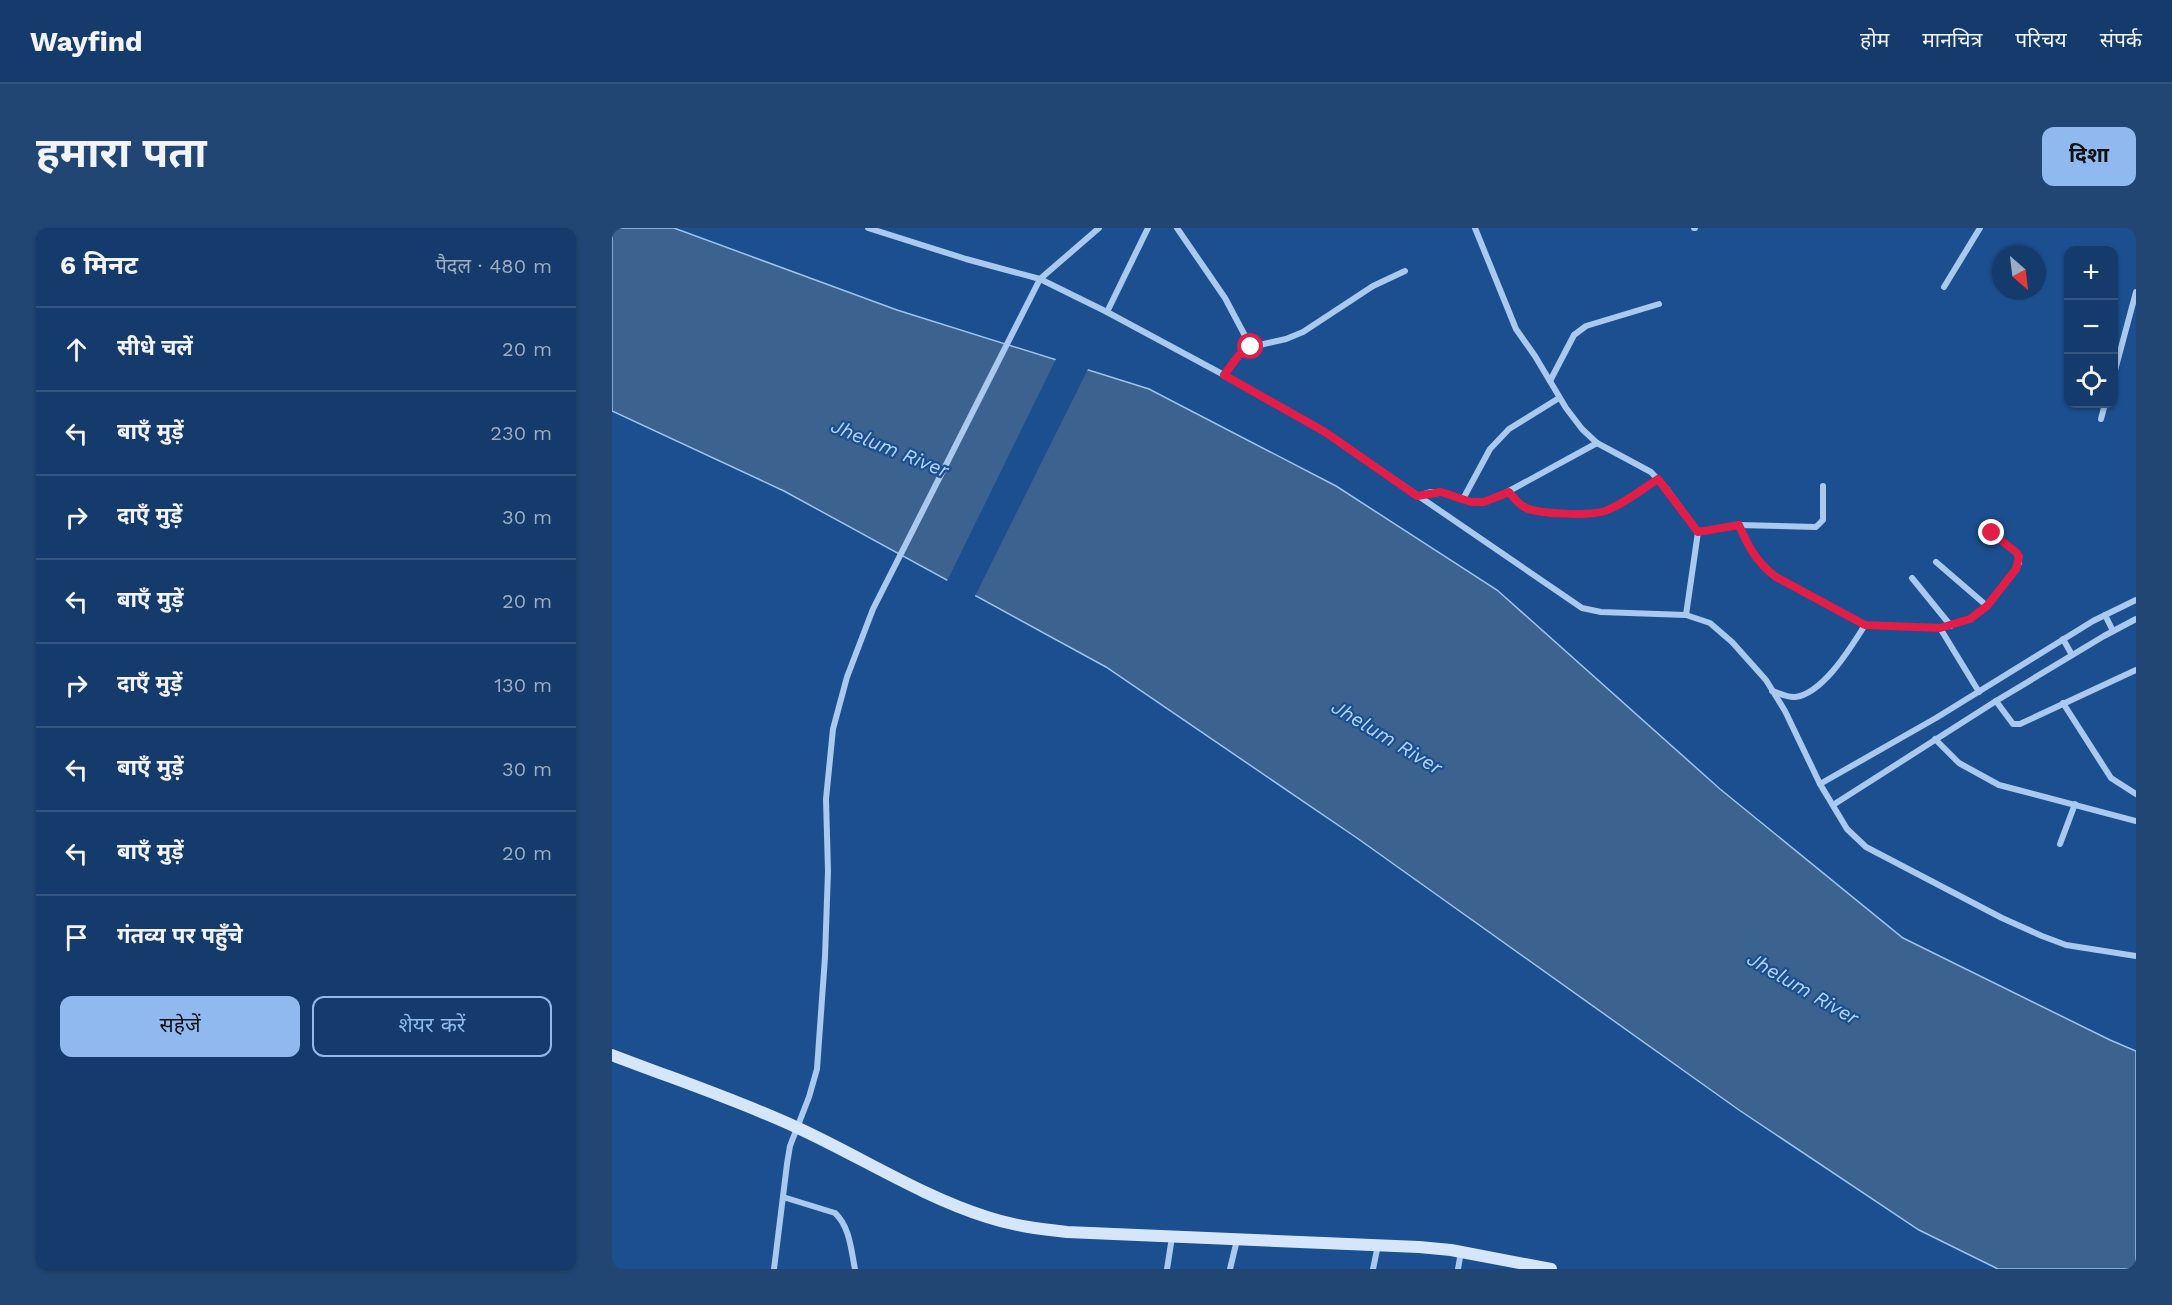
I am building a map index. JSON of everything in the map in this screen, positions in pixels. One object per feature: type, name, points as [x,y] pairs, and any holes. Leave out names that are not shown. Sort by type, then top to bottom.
[{"type":"street","points":[[868,228],[966,259],[1040,279],[1107,312],[1325,432],[1582,608],[1602,612],[1686,615],[1701,619],[1719,629],[1747,658],[1772,691],[1785,711],[1831,803],[1847,829],[1866,847],[2002,918],[2066,945],[2136,956]]},
{"type":"street","points":[[774,1269],[787,1164],[817,1069],[828,871],[826,799],[833,729],[847,676],[873,609],[1040,279],[1099,228]]},
{"type":"street","points":[[1107,312],[1148,228]]},
{"type":"street","points":[[1177,228],[1225,298],[1251,347]]},
{"type":"street","points":[[1475,228],[1516,329],[1581,429],[1597,443],[1644,468],[1658,479],[1698,532],[1686,615]]},
{"type":"street","points":[[1944,287],[1980,228]]},
{"type":"street","points":[[1224,375],[1239,355],[1251,347],[1286,339],[1303,332],[1372,286],[1405,271]]},
{"type":"street","points":[[2118,359],[2136,292]]},
{"type":"street","points":[[1550,381],[1574,335],[1586,326],[1659,304]]},
{"type":"street","points":[[1463,499],[1490,449],[1509,429],[1559,398]]},
{"type":"street","points":[[2101,419],[2104,408]]},
{"type":"street","points":[[1417,496],[1441,492],[1471,502],[1484,502],[1509,492],[1597,443]]},
{"type":"street","points":[[1509,492],[1516,501],[1529,509],[1588,514],[1605,511],[1619,504],[1658,479]]},
{"type":"street","points":[[1698,532],[1739,525],[1816,527],[1823,520],[1822,486]]},
{"type":"street","points":[[1739,525],[1753,556],[1764,568],[1776,577],[1865,625],[1940,628],[1970,619],[1987,606],[2019,563],[2017,553],[1992,533]]},
{"type":"street","points":[[1936,562],[1987,606]]},
{"type":"street","points":[[1912,578],[1952,626]]},
{"type":"street","points":[[1822,787],[2105,616],[2136,600]]},
{"type":"street","points":[[2105,616],[2112,630]]},
{"type":"street","points":[[1831,803],[2071,654],[2136,619]]},
{"type":"street","points":[[1772,691],[1796,697],[1813,689],[1844,658],[1865,625]]},
{"type":"street","points":[[1940,628],[1979,692]]},
{"type":"street","points":[[2064,641],[2071,654]]},
{"type":"street","points":[[1996,701],[2016,724],[2136,670]]},
{"type":"street","points":[[2063,703],[2106,772],[2115,782],[2136,794]]},
{"type":"street","points":[[1935,739],[1959,763],[1999,785],[2136,821]]},
{"type":"street","points":[[2060,844],[2075,804]]},
{"type":"street","points":[[612,1055],[797,1128],[932,1194],[987,1217],[1027,1227],[1067,1232],[1378,1245],[1461,1251],[1544,1268]]},
{"type":"street","points":[[783,1197],[835,1214],[840,1218],[846,1231],[855,1269]]},
{"type":"street","points":[[1167,1269],[1172,1236]]},
{"type":"street","points":[[1230,1269],[1238,1239]]},
{"type":"street","points":[[1373,1269],[1378,1245]]},
{"type":"street","points":[[1458,1269],[1461,1251]]},
{"type":"water","name":"Jhelum River","points":[[612,228],[674,228],[897,310],[1149,389],[1336,486],[1497,590],[1720,789],[1903,938],[2136,1051],[2136,1269],[1998,1269],[1919,1230],[1739,1110],[1357,838],[1106,667],[784,491],[612,411]]},
{"type":"pier","points":[[1057,357],[1089,367],[974,598],[946,583]]},
{"type":"route","points":[[1251,347],[1239,355],[1224,375],[1325,432],[1417,496],[1430,492],[1441,492],[1471,502],[1484,502],[1509,492],[1516,501],[1529,509],[1588,514],[1605,511],[1658,479],[1698,532],[1739,525],[1753,556],[1764,568],[1776,577],[1865,625],[1940,628],[1964,622],[1977,615],[1987,606],[2019,563],[2019,557],[2012,547],[1992,533]]}]
